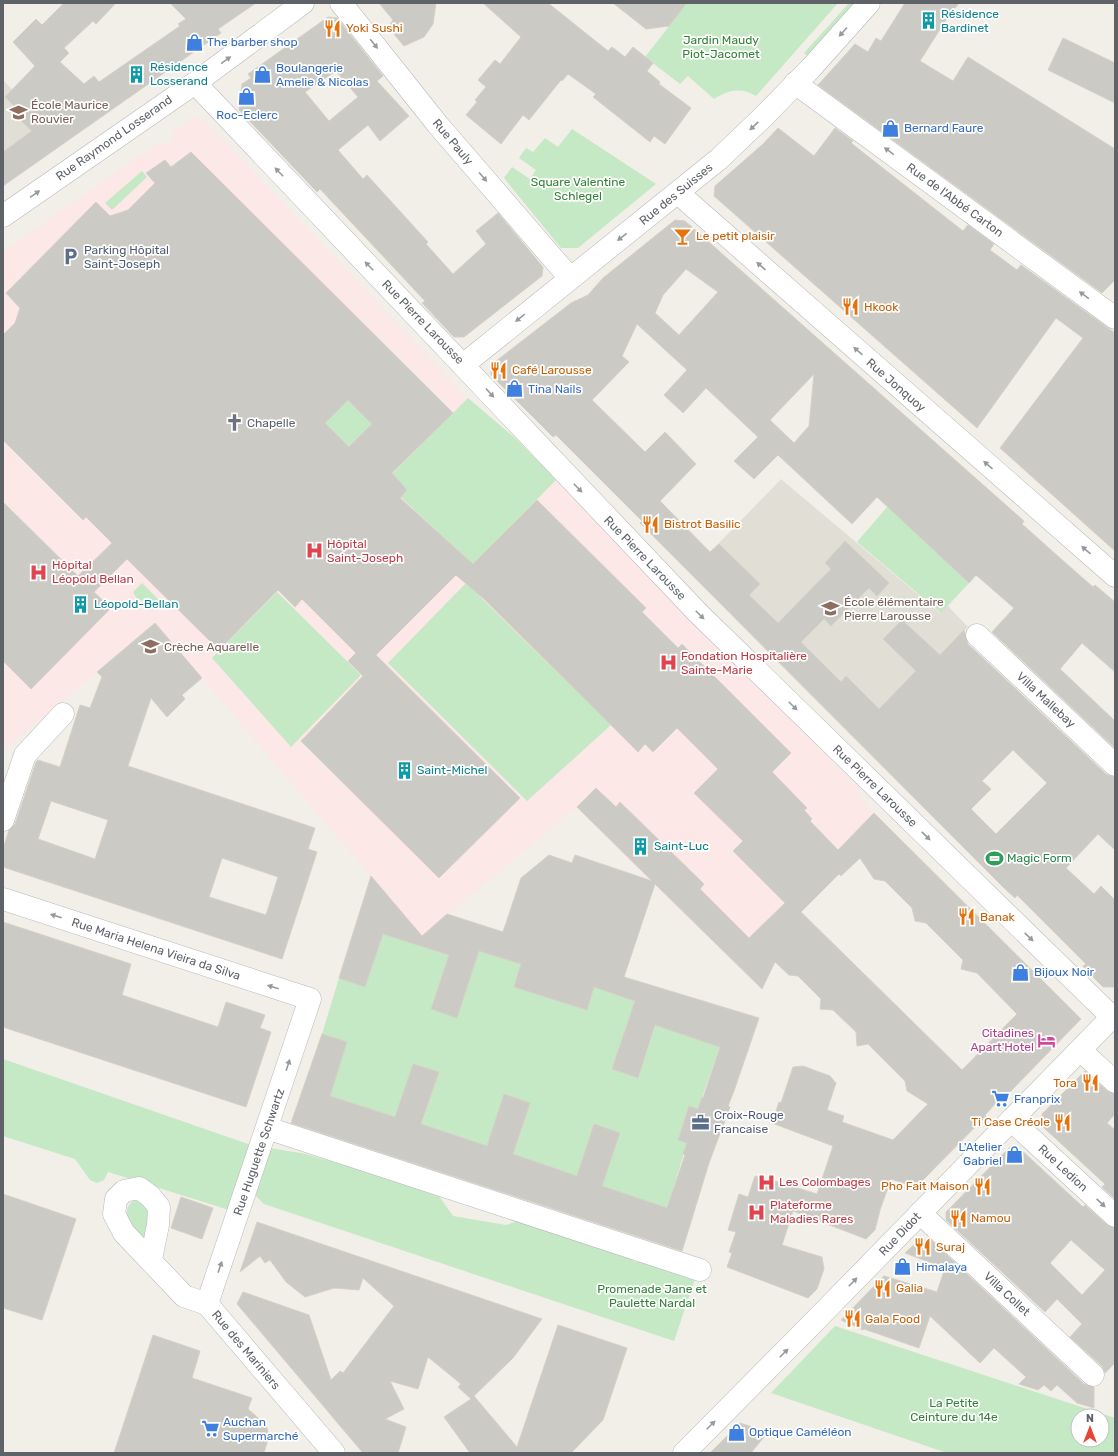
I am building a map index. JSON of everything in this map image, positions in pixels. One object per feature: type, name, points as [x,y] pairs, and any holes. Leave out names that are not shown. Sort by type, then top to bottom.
[{"type":"street","name":"Rue Raymond Losserand","points":[[3,216],[194,83],[303,3]]},
{"type":"street","name":"Rue Pauly","points":[[340,3],[438,125],[570,278]]},
{"type":"street","name":"Rue des Suisses","points":[[463,365],[725,154],[763,117],[869,3]]},
{"type":"street","name":"Rue Pierre Larousse","points":[[194,83],[698,613],[1113,1016]]},
{"type":"street","name":"Rue de l'Abbé Carton","points":[[795,83],[1115,318]]},
{"type":"street","name":"Rue Jonquoy","points":[[678,193],[1115,576]]},
{"type":"street","name":"Villa Mallebay","points":[[978,635],[1115,765]]},
{"type":"street","points":[[3,820],[25,755],[63,714]]},
{"type":"street","name":"Rue Maria Helena Vieira da Silva","points":[[3,899],[310,999]]},
{"type":"street","name":"Rue Huguette Schwartz","points":[[207,1304],[310,999]]},
{"type":"street","name":"Rue Didot","points":[[684,1453],[1113,1016]]},
{"type":"street","points":[[1080,1050],[1115,1082]]},
{"type":"street","name":"Rue Ledion","points":[[1011,1120],[1115,1216]]},
{"type":"street","points":[[267,1128],[700,1270]]},
{"type":"street","name":"Villa Collet","points":[[920,1213],[1093,1375]]},
{"type":"street","name":"Rue des Mariniers","points":[[151,1259],[164,1276],[184,1296],[207,1304],[334,1453]]},
{"type":"shaded area","name":"École Maurice Rouvier","points":[[3,80],[64,143],[3,186]]},
{"type":"shaded area","name":"Hôpital Saint-Joseph","points":[[194,118],[203,119],[468,398],[515,438],[540,463],[858,788],[857,793],[874,813],[729,957],[673,904],[577,807],[422,936],[155,623],[3,751],[3,252],[155,145],[176,141],[171,133]]},
{"type":"shaded area","name":"École élémentaire Pierre Larousse","points":[[781,479],[940,613],[948,606],[968,627],[955,639],[943,658],[936,651],[852,736],[690,573]]},
{"type":"green space","name":"Jardin Maudy Piot-Jacomet","points":[[687,3],[838,3],[756,96],[745,91],[735,91],[724,93],[714,99],[688,76],[680,84],[645,57]]},
{"type":"green space","points":[[849,3],[860,3],[810,58],[804,53]]},
{"type":"green space","name":"Square Valentine Schlegel","points":[[572,129],[656,184],[578,248],[561,248],[504,178],[512,167],[530,179],[536,170],[519,158],[526,148],[533,152],[545,138],[558,147]]},
{"type":"green space","points":[[142,171],[147,177],[112,210],[105,203]]},
{"type":"green space","points":[[468,398],[515,438],[556,480],[473,564],[384,482]]},
{"type":"green space","points":[[348,400],[372,424],[349,447],[325,423]]},
{"type":"green space","points":[[888,506],[969,583],[941,613],[857,542]]},
{"type":"green space","points":[[142,583],[165,606],[137,599],[133,592]]},
{"type":"green space","points":[[466,583],[611,725],[527,801],[388,663]]},
{"type":"green space","points":[[277,592],[361,675],[291,747],[212,658]]},
{"type":"green space","points":[[383,933],[449,955],[431,1008],[457,1017],[479,951],[521,964],[514,987],[587,1010],[594,987],[635,1001],[612,1069],[638,1078],[656,1024],[720,1046],[698,1109],[689,1107],[678,1139],[687,1143],[664,1219],[602,1186],[620,1133],[577,1176],[525,1158],[512,1158],[530,1103],[504,1095],[486,1149],[421,1126],[439,1072],[413,1064],[395,1117],[329,1097],[347,1043],[322,1034],[339,978],[365,987]]},
{"type":"green space","points":[[3,1059],[251,1145],[229,1210],[108,1172],[104,1180],[97,1183],[90,1180],[75,1159],[3,1136]]},
{"type":"green space","name":"Promenade Jane et Paulette Nardal","points":[[270,1148],[306,1154],[436,1192],[453,1216],[506,1225],[527,1218],[605,1245],[636,1262],[658,1261],[696,1276],[674,1341],[264,1204],[255,1195]]},
{"type":"green space","points":[[134,1200],[140,1201],[150,1212],[144,1239],[132,1225],[127,1215],[129,1205]]},
{"type":"green space","name":"La Petite Ceinture du 14e","points":[[835,1326],[1085,1408],[1070,1408],[1070,1448],[1110,1448],[1110,1416],[1115,1418],[1115,1453],[947,1453],[771,1393]]},
{"type":"building","points":[[64,3],[116,3],[96,24],[93,21],[64,48],[69,53],[60,62],[84,84],[94,76],[99,82],[180,26],[178,24],[186,19],[170,3],[256,3],[218,29],[221,33],[3,186],[3,152],[32,131],[16,116],[20,112],[5,97],[35,66],[13,42],[36,19],[42,25]]},
{"type":"building","points":[[379,3],[436,3],[433,24],[424,37],[404,46],[388,27],[393,20]]},
{"type":"building","points":[[483,3],[548,3],[608,51],[612,47],[625,57],[633,47],[653,63],[647,71],[660,82],[659,84],[691,108],[665,144],[654,136],[650,142],[593,97],[596,94],[568,74],[562,81],[561,80],[529,120],[523,115],[501,144],[466,115],[477,102],[475,100],[486,87],[478,80],[495,60],[500,64],[521,37]]},
{"type":"building","points":[[613,3],[687,3],[669,26],[646,29]]},
{"type":"building","points":[[905,3],[959,3],[944,23],[920,61],[953,81],[968,57],[1115,149],[1115,280],[1102,293],[818,85],[855,44],[868,52],[876,38],[881,41]]},
{"type":"building","points":[[328,17],[337,18],[383,76],[377,81],[409,116],[380,141],[368,125],[338,150],[363,179],[367,175],[428,242],[426,244],[453,274],[486,244],[476,231],[498,213],[543,267],[542,276],[464,337],[454,337],[422,303],[425,301],[320,189],[317,192],[239,110],[242,84],[251,78],[248,74]],"holes":[[[336,71],[358,97],[329,121],[305,92]]]},
{"type":"building","points":[[1063,38],[1115,63],[1115,103],[1048,70]]},
{"type":"building","points":[[778,128],[814,156],[835,128],[853,141],[851,143],[963,231],[968,225],[994,244],[990,250],[1017,270],[1021,265],[1115,333],[1115,551],[1000,448],[1083,338],[1056,318],[977,428],[714,196],[715,186],[763,144]]},
{"type":"building","name":"Hôpital Saint-Joseph","points":[[191,152],[453,413],[392,473],[407,490],[400,498],[473,564],[537,500],[646,608],[642,612],[678,648],[682,644],[791,753],[772,772],[807,808],[804,810],[812,819],[810,821],[838,850],[874,813],[1081,1019],[1008,1094],[1006,1092],[985,1115],[986,1116],[916,1187],[891,1179],[880,1210],[875,1230],[866,1239],[793,1211],[782,1245],[822,1257],[824,1269],[817,1289],[808,1298],[727,1267],[732,1253],[729,1252],[736,1232],[728,1230],[739,1194],[748,1197],[755,1176],[817,1194],[833,1146],[772,1123],[779,1102],[781,1103],[793,1067],[803,1066],[830,1076],[836,1083],[827,1110],[844,1116],[842,1122],[893,1140],[928,1104],[907,1091],[905,1081],[868,1044],[857,1046],[856,1032],[833,1010],[820,1009],[821,999],[798,976],[789,975],[775,962],[762,989],[655,884],[624,977],[759,1018],[728,1106],[730,1107],[709,1163],[682,1251],[291,1123],[322,1034],[347,1042],[330,1096],[395,1117],[413,1064],[439,1072],[421,1124],[487,1146],[504,1094],[530,1103],[513,1154],[577,1176],[594,1124],[620,1133],[602,1186],[667,1208],[685,1155],[683,1154],[687,1143],[678,1140],[689,1106],[698,1109],[720,1047],[655,1025],[638,1078],[612,1069],[635,1001],[594,987],[587,1010],[514,987],[521,964],[479,951],[457,1018],[431,1009],[449,955],[383,934],[365,987],[339,978],[371,876],[422,936],[447,914],[503,932],[521,878],[549,855],[572,863],[575,855],[652,881],[577,807],[596,788],[616,807],[620,802],[704,884],[700,889],[749,938],[785,903],[733,851],[743,841],[694,793],[718,769],[677,728],[653,752],[645,744],[638,752],[485,600],[456,575],[376,655],[520,798],[439,878],[301,741],[363,676],[348,661],[356,653],[302,599],[295,607],[278,590],[219,650],[127,559],[94,592],[111,608],[31,689],[3,661],[3,502],[78,576],[112,543],[86,517],[83,520],[3,440],[3,335],[15,323],[20,308],[6,293],[96,202],[110,216],[128,210],[155,183],[146,173],[165,160],[171,167]],"holes":[[[348,400],[372,424],[349,447],[325,423]],[[860,858],[874,879],[885,881],[912,908],[915,921],[926,923],[963,960],[961,969],[977,973],[1017,1014],[962,1070],[801,912],[839,874],[841,876]]]},
{"type":"building","points":[[675,220],[685,221],[1024,521],[1022,524],[1060,558],[1093,587],[1095,585],[1115,602],[1115,672],[1082,643],[1060,669],[1115,721],[1115,748],[992,632],[1014,608],[976,575],[969,583],[877,497],[852,524],[778,455],[754,479],[734,461],[758,437],[706,388],[683,413],[664,395],[687,370],[637,324],[622,356],[629,362],[592,400],[645,452],[665,432],[696,464],[660,501],[710,552],[719,544],[760,584],[749,595],[778,623],[831,569],[825,563],[845,541],[889,583],[877,596],[869,588],[831,626],[824,619],[801,642],[841,682],[846,676],[879,709],[916,671],[883,639],[902,620],[940,655],[964,630],[968,644],[1106,774],[1115,777],[1115,850],[1098,834],[1066,868],[1094,894],[1101,886],[1115,900],[1115,987],[1103,987],[1083,966],[1086,964],[1017,895],[1015,898],[1004,888],[640,523],[642,521],[556,435],[553,437],[491,375],[491,365],[571,303],[588,295],[603,278]],"holes":[[[686,269],[718,292],[679,335],[655,313],[663,295]],[[814,374],[809,426],[794,443],[770,420]],[[1013,750],[1047,783],[996,834],[971,809],[991,789],[982,781]]]},
{"type":"building","points":[[155,623],[202,678],[182,695],[185,699],[167,717],[151,698],[128,766],[315,828],[308,849],[317,852],[282,959],[3,867],[3,849],[9,830],[15,824],[36,762],[38,760],[60,767],[80,705],[90,708],[102,677],[97,672]],"holes":[[[51,801],[108,820],[95,859],[38,839]],[[222,858],[278,877],[266,915],[209,897]]]},
{"type":"building","points":[[3,922],[131,964],[122,995],[218,1027],[226,1002],[265,1015],[260,1028],[271,1032],[246,1107],[3,1027]]},
{"type":"building","points":[[1085,1071],[1107,1091],[1115,1094],[1115,1114],[1107,1123],[1115,1130],[1115,1199],[1102,1187],[1105,1184],[1043,1127],[1042,1114]]},
{"type":"building","points":[[1010,1147],[1018,1147],[1083,1207],[1085,1205],[1107,1225],[1115,1228],[1115,1363],[1105,1373],[1102,1366],[1070,1337],[1082,1324],[1057,1299],[1045,1312],[946,1220],[946,1212]],"holes":[[[1071,1240],[1105,1270],[1082,1295],[1050,1263]]]},
{"type":"building","points":[[3,1194],[76,1219],[42,1320],[3,1308]]},
{"type":"building","points":[[181,1197],[213,1208],[202,1239],[171,1228]]},
{"type":"building","points":[[257,1222],[542,1319],[513,1358],[474,1396],[517,1447],[558,1325],[627,1348],[603,1420],[571,1453],[470,1453],[444,1417],[471,1399],[458,1387],[461,1384],[428,1357],[418,1389],[390,1381],[404,1409],[385,1419],[406,1427],[398,1453],[363,1453],[237,1304],[243,1292],[309,1315],[331,1380],[340,1371],[343,1373],[394,1306],[363,1278],[359,1290],[334,1288],[305,1297],[286,1282],[270,1260],[265,1263],[260,1256],[240,1272]]},
{"type":"building","points":[[919,1240],[931,1240],[1084,1384],[1094,1387],[1094,1408],[1077,1403],[1057,1385],[1051,1391],[1044,1385],[1038,1390],[1019,1384],[1026,1377],[994,1348],[980,1363],[930,1316],[919,1348],[864,1329],[863,1330],[841,1320],[884,1276],[937,1292],[945,1268],[905,1253]]},
{"type":"building","points":[[153,1335],[200,1351],[192,1378],[252,1398],[248,1409],[266,1425],[269,1436],[264,1453],[114,1453]]},
{"type":"building","points":[[740,1423],[768,1432],[751,1453],[710,1453]]},
{"type":"place","name":"Résidence Bardinet","points":[[928,21]]},
{"type":"place","name":"Yoki Sushi","points":[[333,28]]},
{"type":"place","name":"The barber shop","points":[[194,42]]},
{"type":"place","name":"Résidence Losserand","points":[[137,74]]},
{"type":"place","name":"Boulangerie Amelie & Nicolas","points":[[263,75]]},
{"type":"place","name":"Roc-Eclerc","points":[[247,96]]},
{"type":"place","name":"École Maurice Rouvier","points":[[18,112]]},
{"type":"place","name":"Bernard Faure","points":[[891,128]]},
{"type":"place","name":"Le petit plaisir","points":[[683,236]]},
{"type":"place","name":"Parking Hôpital Saint-Joseph","points":[[71,257]]},
{"type":"place","name":"Hkook","points":[[851,307]]},
{"type":"place","name":"Café Larousse","points":[[499,370]]},
{"type":"place","name":"Tina Nails","points":[[515,389]]},
{"type":"place","name":"Chapelle","points":[[234,423]]},
{"type":"place","name":"Bistrot Basilic","points":[[651,524]]},
{"type":"place","name":"Hôpital Saint-Joseph","points":[[314,551]]},
{"type":"place","name":"Hôpital Léopold Bellan","points":[[39,572]]},
{"type":"place","name":"Léopold-Bellan","points":[[81,604]]},
{"type":"place","name":"École élémentaire Pierre Larousse","points":[[831,609]]},
{"type":"place","name":"Crèche Aquarelle","points":[[151,647]]},
{"type":"place","name":"Fondation Hospitalière Sainte-Marie","points":[[668,663]]},
{"type":"place","name":"Saint-Michel","points":[[404,770]]},
{"type":"place","name":"Saint-Luc","points":[[641,846]]},
{"type":"place","name":"Magic Form","points":[[994,858]]},
{"type":"place","name":"Banak","points":[[967,917]]},
{"type":"place","name":"Bijoux Noir","points":[[1021,972]]},
{"type":"place","name":"Citadines Apart'Hotel","points":[[1047,1040]]},
{"type":"place","name":"Tora","points":[[1090,1083]]},
{"type":"place","name":"Franprix","points":[[1001,1099]]},
{"type":"place","name":"Croix-Rouge Francaise","points":[[701,1122]]},
{"type":"place","name":"Ti Case Créole","points":[[1063,1122]]},
{"type":"place","name":"L'Atelier Gabriel","points":[[1015,1154]]},
{"type":"place","name":"Les Colombages","points":[[766,1182]]},
{"type":"place","name":"Pho Fait Maison","points":[[982,1186]]},
{"type":"place","name":"Plateforme Maladies Rares","points":[[757,1212]]},
{"type":"place","name":"Namou","points":[[958,1218]]},
{"type":"place","name":"Suraj","points":[[923,1247]]},
{"type":"place","name":"Himalaya","points":[[903,1267]]},
{"type":"place","name":"Galia","points":[[883,1288]]},
{"type":"place","name":"Gala Food","points":[[852,1319]]},
{"type":"place","name":"Auchan Supermarché","points":[[210,1429]]},
{"type":"place","name":"Optique Caméléon","points":[[736,1432]]}]
